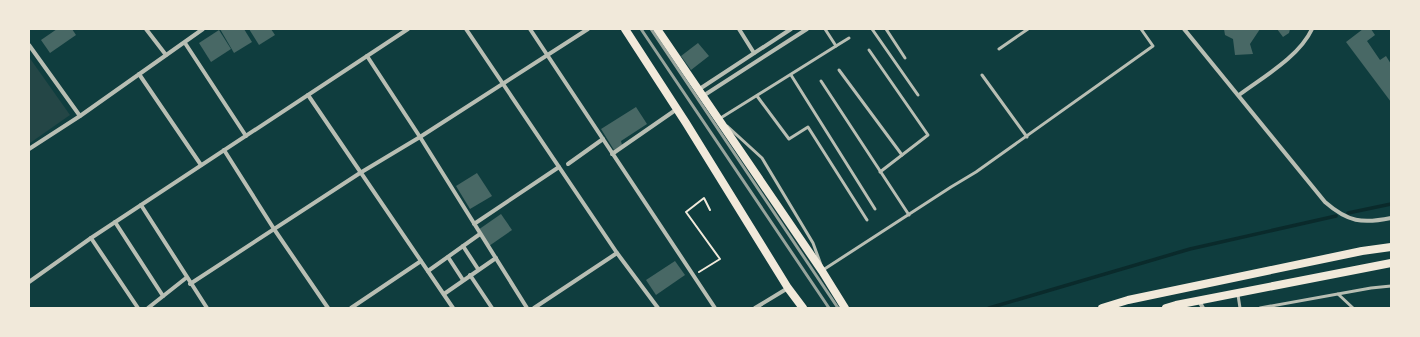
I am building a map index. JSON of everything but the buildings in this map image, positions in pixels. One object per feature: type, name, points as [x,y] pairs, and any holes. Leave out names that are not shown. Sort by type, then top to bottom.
[{"type":"main road","points":[[626,29],[788,288],[803,308]]},
{"type":"main road","points":[[657,29],[822,271],[845,308]]},
{"type":"main road","points":[[1102,308],[1128,300],[1354,253],[1391,247]]},
{"type":"main road","points":[[1166,308],[1201,304],[1237,293],[1391,263]]},
{"type":"street","points":[[146,29],[166,55]]},
{"type":"street","points":[[29,149],[80,116],[203,29]]},
{"type":"street","points":[[29,282],[91,238],[408,29]]},
{"type":"street","points":[[466,29],[617,253],[658,308]]},
{"type":"street","points":[[530,29],[715,308]]},
{"type":"street","points":[[190,284],[360,173],[420,137],[588,29]]},
{"type":"street","points":[[739,29],[754,53]]},
{"type":"street","points":[[700,93],[754,53],[791,29]]},
{"type":"street","points":[[700,93],[807,29]]},
{"type":"street","points":[[1184,29],[1326,202],[1337,212],[1348,218],[1365,221],[1377,221],[1391,218]]},
{"type":"street","points":[[1239,95],[1289,58],[1309,36],[1312,29]]},
{"type":"street","points":[[185,43],[246,136]]},
{"type":"street","points":[[29,45],[80,116]]},
{"type":"street","points":[[367,56],[420,137],[526,308]]},
{"type":"street","points":[[139,74],[201,165]]},
{"type":"street","points":[[308,95],[453,308]]},
{"type":"street","points":[[612,154],[677,109]]},
{"type":"street","points":[[568,164],[603,139]]},
{"type":"street","points":[[224,150],[274,229],[328,308]]},
{"type":"street","points":[[474,224],[559,167]]},
{"type":"street","points":[[141,205],[186,278],[207,308]]},
{"type":"street","points":[[115,222],[163,296]]},
{"type":"street","points":[[428,271],[480,234]]},
{"type":"street","points":[[91,238],[138,308]]},
{"type":"street","points":[[463,246],[478,269]]},
{"type":"street","points":[[534,308],[617,253]]},
{"type":"street","points":[[448,257],[463,280]]},
{"type":"street","points":[[444,294],[478,269],[496,258]]},
{"type":"street","points":[[352,308],[421,261]]},
{"type":"street","points":[[470,275],[492,308]]},
{"type":"street","points":[[148,308],[186,278]]},
{"type":"street","points":[[755,308],[788,288]]},
{"type":"lane","points":[[824,29],[836,46]]},
{"type":"lane","points":[[872,29],[918,95]]},
{"type":"lane","points":[[886,29],[905,58]]},
{"type":"lane","points":[[999,49],[1028,29]]},
{"type":"lane","points":[[849,38],[718,119],[762,158],[813,244],[821,262],[822,271],[976,172],[1153,46],[1141,29]]},
{"type":"lane","points":[[869,50],[928,135],[880,172]]},
{"type":"lane","points":[[839,70],[902,155]]},
{"type":"lane","points":[[791,75],[874,209]]},
{"type":"lane","points":[[982,75],[1027,136]]},
{"type":"lane","points":[[821,82],[909,214]]},
{"type":"lane","points":[[757,96],[789,139],[808,127],[867,220]]},
{"type":"lane","points":[[1260,308],[1371,288],[1391,286]]},
{"type":"lane","points":[[1237,293],[1240,308]]},
{"type":"lane","points":[[1338,294],[1353,308]]},
{"type":"path","points":[[693,275],[720,260],[686,212],[704,198],[710,210]]},
{"type":"shaded area","points":[[29,57],[70,115],[30,143],[29,141]]},
{"type":"waterway","points":[[1348,213],[1391,204]]},
{"type":"waterway","points":[[989,308],[1190,249],[1336,216]]},
{"type":"railway","points":[[641,29],[829,308]]},
{"type":"railway","points":[[651,29],[838,308]]}]
